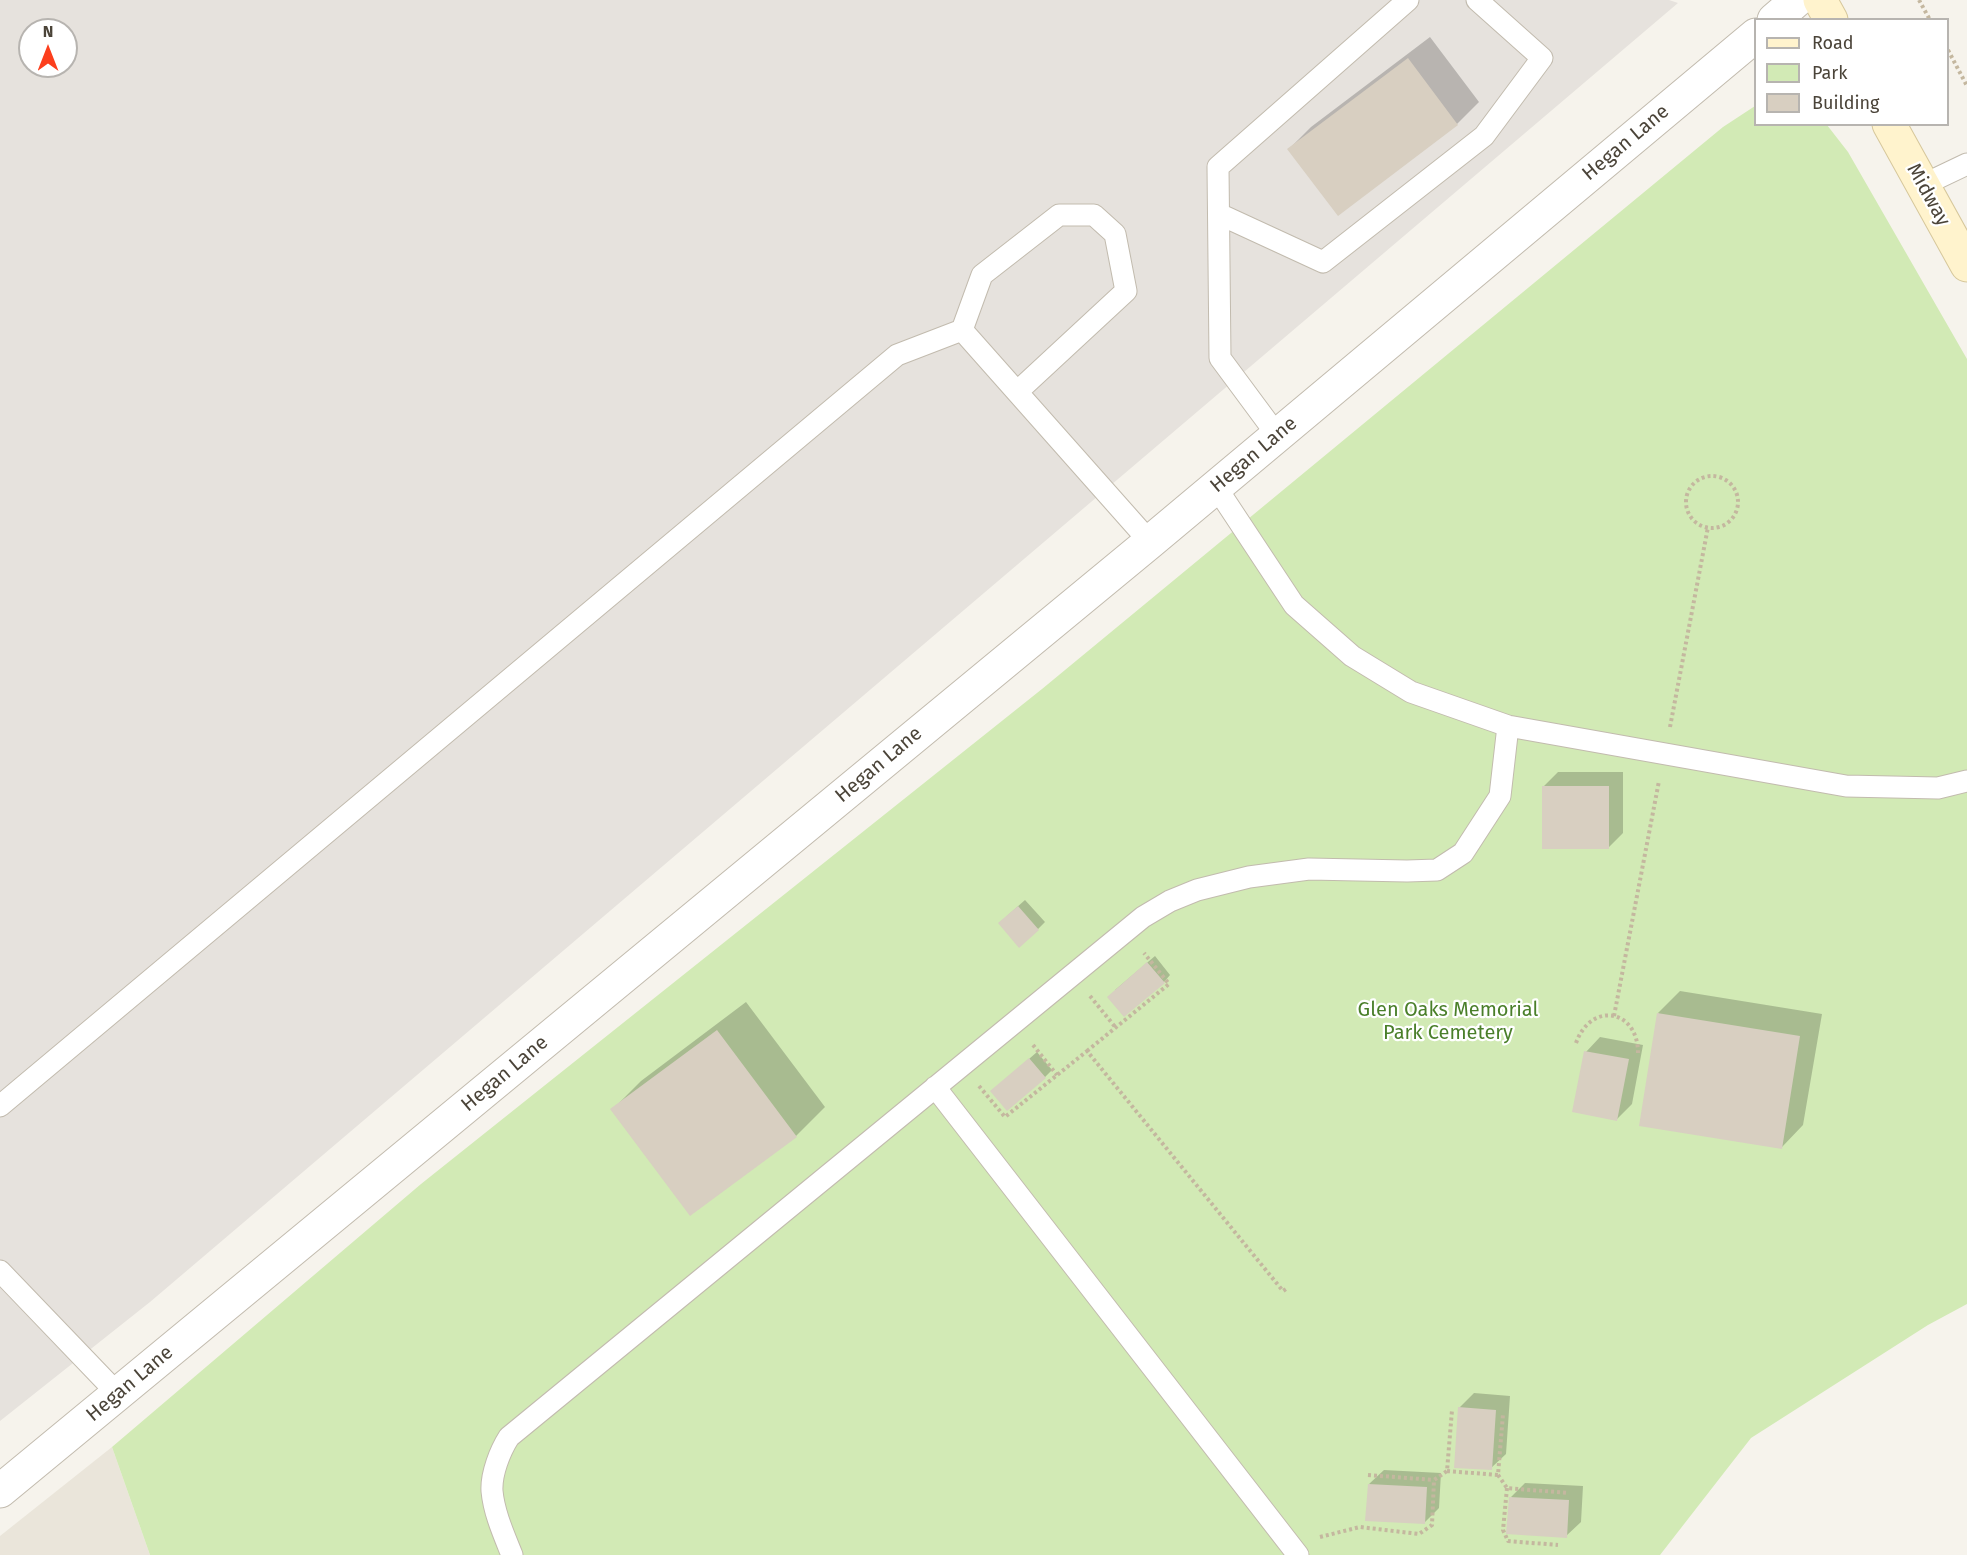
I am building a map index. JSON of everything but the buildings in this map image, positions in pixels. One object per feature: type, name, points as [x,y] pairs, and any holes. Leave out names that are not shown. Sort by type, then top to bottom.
[{"type":"main road","points":[[1820,0],[1830,18]]},
{"type":"main road","name":"Midway","points":[[1890,126],[1967,265]]},
{"type":"street","points":[[1776,18],[1797,0]]},
{"type":"street","name":"Hegan Lane","points":[[0,1491],[1150,542],[1754,36]]},
{"type":"lane","points":[[1277,435],[1220,358],[1218,167],[1408,0]]},
{"type":"lane","points":[[1219,214],[1323,262],[1484,136],[1542,58],[1478,0]]},
{"type":"lane","points":[[1923,185],[1967,164]]},
{"type":"lane","points":[[0,1106],[897,356],[962,330],[982,275],[1059,215],[1094,215],[1115,234],[1126,291],[1017,392]]},
{"type":"lane","points":[[962,330],[1150,542]]},
{"type":"lane","points":[[1216,487],[1294,605],[1352,656],[1411,692],[1508,726],[1846,786],[1938,788],[1967,781]]},
{"type":"lane","points":[[512,1555],[501,1526],[492,1490],[499,1453],[509,1437],[1134,923],[1170,901],[1197,890],[1249,877],[1310,869],[1437,870],[1462,853],[1500,796],[1508,726]]},
{"type":"lane","points":[[935,1087],[1294,1551]]},
{"type":"lane","points":[[0,1271],[118,1394]]},
{"type":"path","points":[[1920,0],[1929,18]]},
{"type":"path","points":[[1949,54],[1967,86]]},
{"type":"path","points":[[1712,476],[1724,478],[1733,485],[1738,496],[1739,508],[1734,518],[1724,526],[1713,529],[1708,527],[1692,520],[1687,509],[1686,497],[1691,486],[1700,478],[1712,476]]},
{"type":"path","points":[[1672,712],[1708,527]]},
{"type":"path","points":[[1614,1016],[1658,786]]},
{"type":"path","points":[[976,1083],[1005,1117],[1116,1028],[1169,984],[1141,949]]},
{"type":"path","points":[[1088,993],[1116,1028]]},
{"type":"path","points":[[1576,1042],[1581,1031],[1589,1022],[1600,1016],[1614,1016],[1624,1020],[1633,1029],[1638,1041],[1638,1053]]},
{"type":"path","points":[[1029,1040],[1057,1075]]},
{"type":"path","points":[[1087,1051],[1283,1292],[1286,1289]]},
{"type":"path","points":[[1447,1471],[1452,1410]]},
{"type":"path","points":[[1503,1414],[1498,1475],[1507,1488],[1503,1530],[1508,1541],[1558,1545]]},
{"type":"path","points":[[1368,1475],[1434,1479],[1447,1471],[1498,1475]]},
{"type":"path","points":[[1294,1551],[1332,1533],[1360,1527],[1419,1534],[1432,1526],[1434,1479]]},
{"type":"path","points":[[1507,1488],[1568,1493]]},
{"type":"shaded area","points":[[0,0],[1669,0],[1678,3],[150,1302],[0,1421]]},
{"type":"shaded area","points":[[112,1447],[150,1555],[0,1555],[0,1536]]},
{"type":"green space","name":"Glen Oaks Memorial Park Cemetery","points":[[1754,107],[1754,126],[1828,126],[1848,152],[1967,359],[1967,1304],[1928,1325],[1751,1438],[1660,1555],[150,1555],[112,1447],[421,1184],[1042,689],[1723,127]]}]
